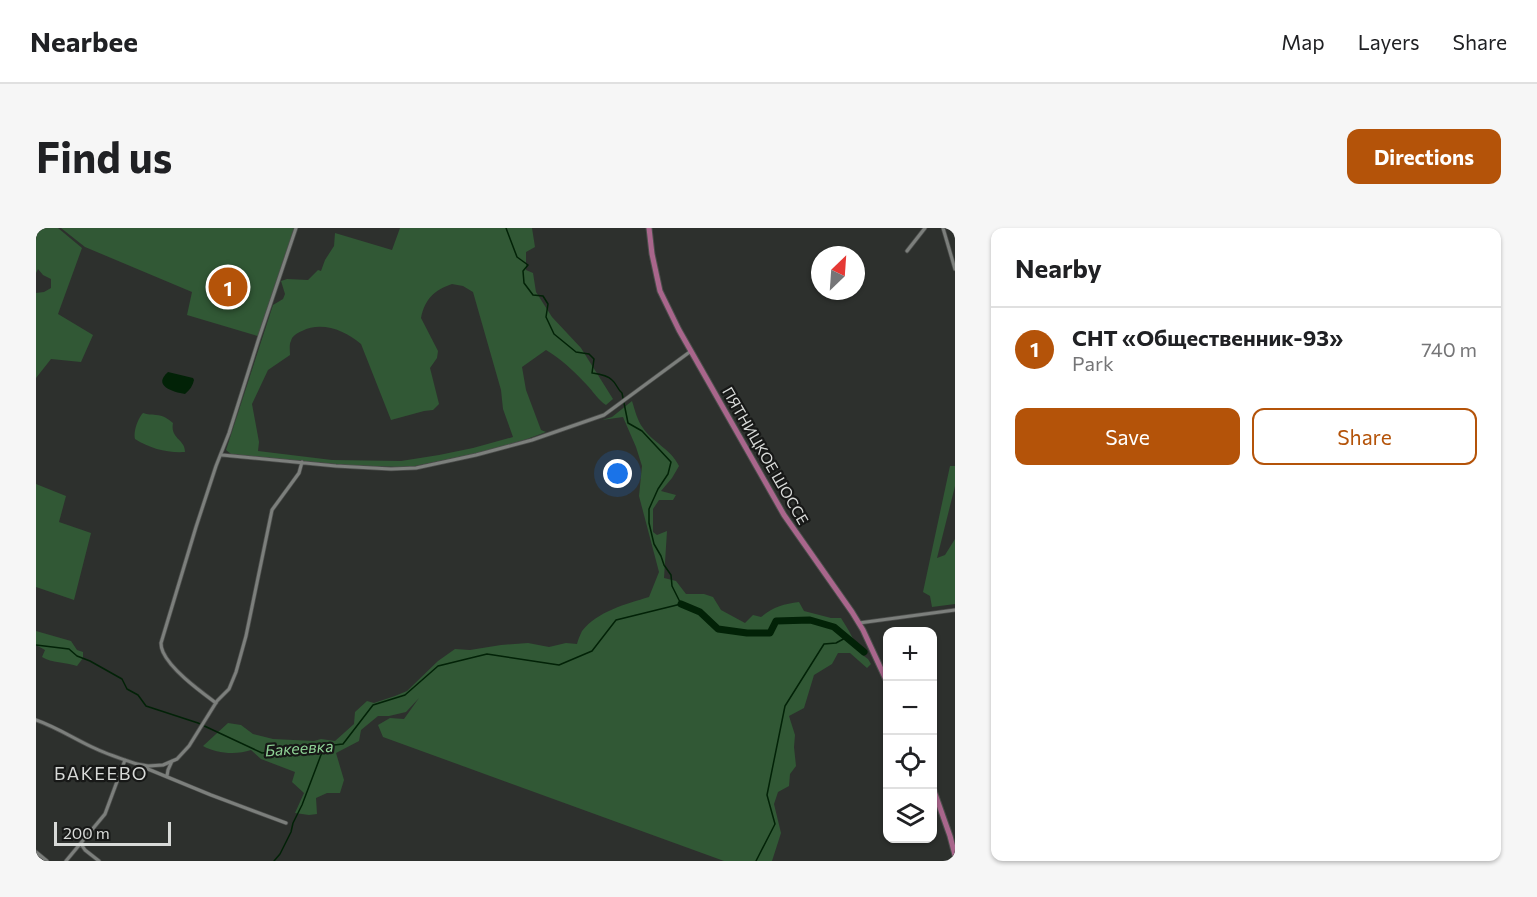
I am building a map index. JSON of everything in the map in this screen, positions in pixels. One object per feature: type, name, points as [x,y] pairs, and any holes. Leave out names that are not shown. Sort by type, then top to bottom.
[{"type":"main road","name":"ПЯТНИЦКОЕ ШОССЕ","points":[[648,228],[660,291],[691,351],[784,515],[830,578],[859,623],[887,681]]},
{"type":"main road","points":[[933,789],[955,851]]},
{"type":"street","points":[[216,703],[174,666],[162,651],[161,643],[216,466],[222,455],[296,228]]},
{"type":"street","points":[[907,251],[925,228]]},
{"type":"street","points":[[943,228],[955,269]]},
{"type":"street","points":[[222,455],[381,469],[416,468],[476,455],[532,440],[604,415],[691,351]]},
{"type":"street","points":[[137,764],[156,765],[177,759],[189,746],[216,703],[229,689],[246,636],[272,510],[299,473],[302,462]]},
{"type":"street","points":[[859,623],[955,609]]},
{"type":"street","points":[[36,720],[94,748],[286,823]]},
{"type":"street","points":[[66,861],[105,814],[125,760]]},
{"type":"street","points":[[167,777],[172,761]]},
{"type":"street","points":[[81,844],[99,861]]},
{"type":"street","points":[[36,852],[47,861]]},
{"type":"shaded area","points":[[36,228],[58,228],[82,248],[58,314],[93,335],[81,362],[51,359],[36,378],[36,293],[51,288],[51,279],[38,269],[36,273]]},
{"type":"shaded area","points":[[61,228],[294,228],[261,337],[187,315],[192,292],[85,247]]},
{"type":"shaded area","points":[[400,228],[532,228],[535,247],[526,252],[526,270],[533,273],[536,292],[552,317],[581,348],[613,399],[606,405],[603,403],[572,370],[546,350],[522,367],[526,390],[541,430],[546,432],[527,439],[482,452],[400,467],[346,465],[231,454],[226,450],[273,305],[283,299],[285,294],[281,281],[308,280],[318,270],[321,271],[334,246],[335,233],[392,250]],"holes":[[[452,284],[463,286],[473,292],[501,390],[503,409],[513,437],[473,448],[401,461],[332,460],[258,451],[259,442],[252,404],[268,370],[290,355],[292,338],[309,328],[333,328],[361,344],[391,420],[433,410],[439,404],[430,368],[437,358],[438,351],[421,318],[428,300],[435,292]]]},
{"type":"shaded area","points":[[168,372],[193,378],[192,386],[185,394],[170,390],[163,385],[162,381]]},
{"type":"shaded area","points":[[632,401],[643,428],[679,466],[661,491],[676,495],[673,500],[659,500],[653,509],[653,532],[657,535],[667,531],[664,578],[676,581],[686,594],[704,594],[713,597],[721,610],[745,623],[753,615],[761,617],[779,606],[799,602],[804,611],[831,618],[841,618],[861,654],[871,664],[867,668],[850,653],[838,653],[832,664],[814,675],[804,708],[789,716],[795,735],[796,766],[790,774],[789,786],[778,792],[774,804],[781,833],[772,861],[724,861],[383,737],[378,725],[390,718],[404,719],[419,698],[406,712],[378,716],[361,730],[359,741],[336,753],[344,780],[340,793],[327,793],[316,798],[317,814],[295,813],[304,793],[292,782],[295,772],[261,759],[251,750],[227,753],[203,746],[228,723],[241,725],[253,734],[273,739],[335,741],[354,724],[355,712],[367,701],[374,703],[407,691],[438,661],[455,649],[470,650],[528,643],[549,647],[566,643],[577,644],[582,631],[596,618],[613,609],[649,597],[659,572],[639,496],[642,466],[623,417],[602,420],[612,417]]},
{"type":"shaded area","points":[[143,413],[161,416],[173,423],[175,436],[183,444],[185,452],[159,450],[135,439],[136,425]]},
{"type":"shaded area","points":[[950,466],[955,466],[955,486],[937,558],[945,555],[955,539],[955,604],[932,607],[930,596],[923,592]]},
{"type":"shaded area","points":[[36,484],[66,496],[59,522],[91,533],[74,600],[36,587]]},
{"type":"shaded area","points":[[36,631],[71,641],[77,650],[83,652],[83,658],[77,666],[42,657],[45,650],[36,645]]},
{"type":"waterway","name":"Бакеевка","points":[[36,645],[69,649],[77,656],[122,679],[127,689],[138,695],[146,706],[198,723],[262,753],[343,744],[373,705],[405,695],[438,666],[487,654],[559,665],[592,651],[616,620],[681,604],[672,586],[671,575],[654,544],[649,523],[649,509],[668,474],[671,462],[642,431],[628,423],[622,393],[610,378],[592,373],[594,359],[589,354],[576,352],[554,334],[546,317],[548,304],[543,296],[533,295],[524,283],[523,271],[528,265],[517,257],[506,228]]},
{"type":"waterway","points":[[681,604],[700,612],[718,629],[747,633],[770,633],[776,621],[810,620],[834,627],[864,652]]},
{"type":"waterway","points":[[756,861],[775,824],[767,795],[785,706],[824,644],[836,643],[847,637]]},
{"type":"waterway","points":[[274,861],[291,832],[324,747]]},
{"type":"place","name":"СНТ «Общественник-93»","points":[[228,287]]},
{"type":"district","name":"БАКЕЕВО","points":[[101,774]]}]
